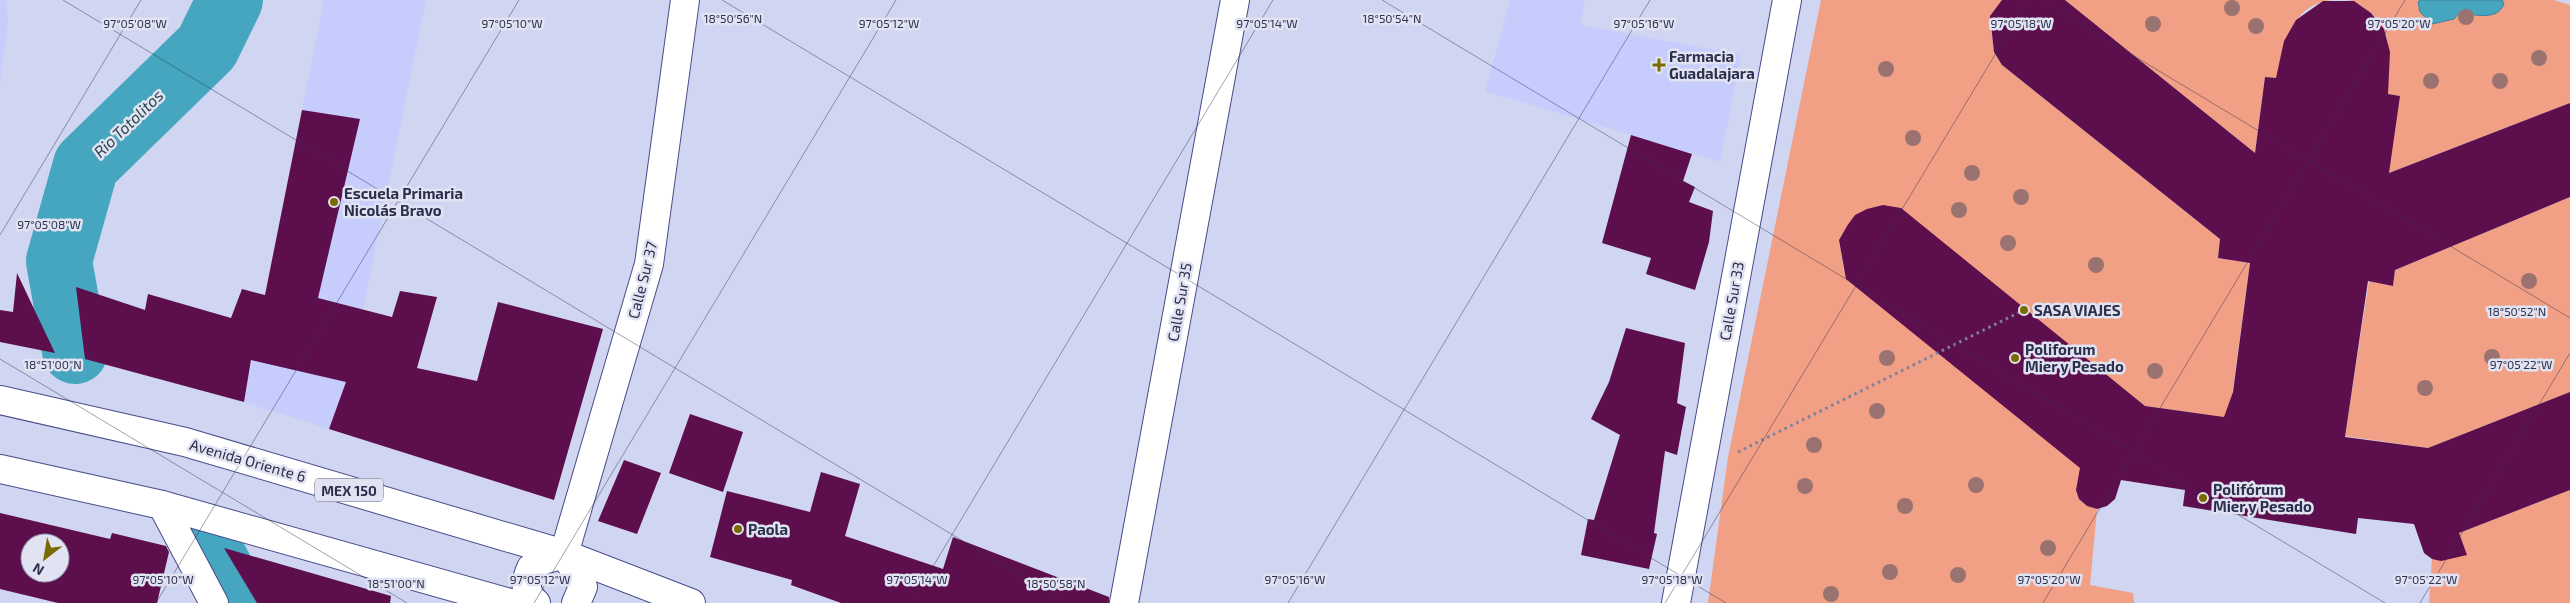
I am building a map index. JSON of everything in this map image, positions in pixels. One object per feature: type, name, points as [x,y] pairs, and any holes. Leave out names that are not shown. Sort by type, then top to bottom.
[{"type":"street","name":"Calle Sur 37","points":[[564,554],[648,264],[685,0]]},
{"type":"street","name":"Calle Sur 35","points":[[1124,603],[1235,0]]},
{"type":"street","name":"Calle Sur 33","points":[[1676,603],[1787,0]]},
{"type":"street","name":"Avenida Oriente 6","points":[[0,400],[184,442],[564,554],[691,603]]},
{"type":"street","points":[[0,469],[162,505],[510,603]]},
{"type":"street","points":[[162,505],[214,603]]},
{"type":"street","points":[[536,603],[528,593],[526,586],[531,568],[543,560],[564,554],[583,587],[576,603]]},
{"type":"path","points":[[1737,453],[2024,310]]},
{"type":"shaded area","points":[[0,0],[6,0],[8,24],[0,81]]},
{"type":"shaded area","name":"Escuela Primaria Nicolás Bravo","points":[[324,0],[426,0],[363,310],[346,382],[329,429],[244,402]]},
{"type":"shaded area","points":[[1510,0],[1585,0],[1581,25],[1741,55],[1720,162],[1485,91]]},
{"type":"shaded area","points":[[1821,0],[2003,0],[1990,17],[1994,52],[2002,65],[2220,239],[2218,258],[2250,263],[2229,418],[2145,406],[1897,208],[1878,207],[1862,212],[1844,231],[1839,240],[1844,270],[1851,282],[2085,471],[2078,483],[2078,494],[2080,499],[2090,507],[2097,509],[2090,585],[2133,593],[2134,603],[1708,603],[1728,457]]},
{"type":"shaded area","points":[[2065,0],[2331,0],[2306,10],[2298,19],[2287,41],[2279,79],[2265,77],[2255,153]]},
{"type":"shaded area","points":[[2347,0],[2554,0],[2570,5],[2570,103],[2386,174],[2400,96],[2385,94],[2389,60],[2387,38],[2377,19],[2368,11]]},
{"type":"shaded area","points":[[2420,0],[2502,0],[2504,3],[2497,13],[2491,15],[2459,13],[2454,19],[2432,24],[2420,12],[2418,2]]},
{"type":"shaded area","points":[[2570,197],[2570,392],[2428,448],[2345,436],[2369,281],[2393,286],[2395,270]]},
{"type":"shaded area","points":[[2570,490],[2570,603],[2429,603],[2432,559],[2461,543],[2459,533]]},
{"type":"building","points":[[2002,0],[2065,0],[2255,153],[2265,77],[2276,78],[2284,41],[2296,20],[2323,1],[2354,1],[2371,13],[2384,29],[2390,52],[2388,94],[2400,96],[2389,173],[2570,103],[2570,197],[2395,270],[2393,286],[2368,281],[2345,437],[2428,448],[2570,392],[2570,490],[2459,533],[2467,555],[2441,561],[2432,559],[2424,553],[2414,524],[2358,518],[2356,534],[2183,506],[2185,490],[2121,480],[2115,499],[2107,506],[2097,509],[2087,506],[2079,499],[2076,490],[2080,468],[1846,279],[1839,240],[1847,226],[1855,215],[1867,209],[1883,205],[1901,208],[2145,406],[2224,417],[2233,392],[2250,263],[2218,258],[2220,239],[2002,65],[1994,52],[1990,16]]},
{"type":"building","points":[[302,110],[360,119],[318,298],[392,317],[400,291],[437,297],[417,368],[477,381],[498,302],[603,329],[554,500],[329,429],[346,382],[251,360],[244,402],[85,359],[76,287],[145,310],[148,294],[231,318],[242,289],[265,295]]},
{"type":"building","points":[[1631,135],[1692,154],[1683,181],[1695,187],[1689,202],[1713,211],[1709,242],[1695,290],[1646,274],[1651,258],[1602,243]]},
{"type":"building","points":[[17,273],[55,353],[0,342],[0,310],[13,312]]},
{"type":"building","points":[[1626,328],[1685,343],[1677,403],[1686,407],[1677,455],[1665,451],[1654,533],[1657,534],[1649,569],[1581,555],[1588,519],[1594,520],[1620,435],[1591,419],[1609,382]]},
{"type":"building","points":[[690,414],[743,432],[723,492],[669,473]]},
{"type":"building","points":[[624,460],[661,473],[637,534],[598,521]]},
{"type":"building","points":[[821,472],[860,484],[845,536],[943,569],[953,537],[1109,597],[1109,603],[841,603],[791,585],[792,580],[710,557],[727,491],[810,512]]},
{"type":"building","points":[[0,513],[110,539],[112,533],[166,546],[169,552],[157,603],[58,603],[0,589]]},
{"type":"building","points":[[224,548],[391,596],[390,603],[257,603]]},
{"type":"waterway","name":"Rio Totolitos","points":[[75,351],[59,261],[86,165],[207,47],[230,0]]},
{"type":"waterway","name":"Rio Totolitos","points":[[211,552],[238,603]]},
{"type":"place","name":"Farmacia Guadalajara","points":[[1659,65]]},
{"type":"place","name":"Escuela Primaria Nicolás Bravo","points":[[334,202]]},
{"type":"place","name":"SASA VIAJES","points":[[2024,310]]},
{"type":"place","name":"Poliforum Mier y Pesado","points":[[2015,358]]},
{"type":"place","name":"Polifórum Mier y Pesado","points":[[2203,498]]},
{"type":"place","name":"Paola","points":[[738,529]]}]
